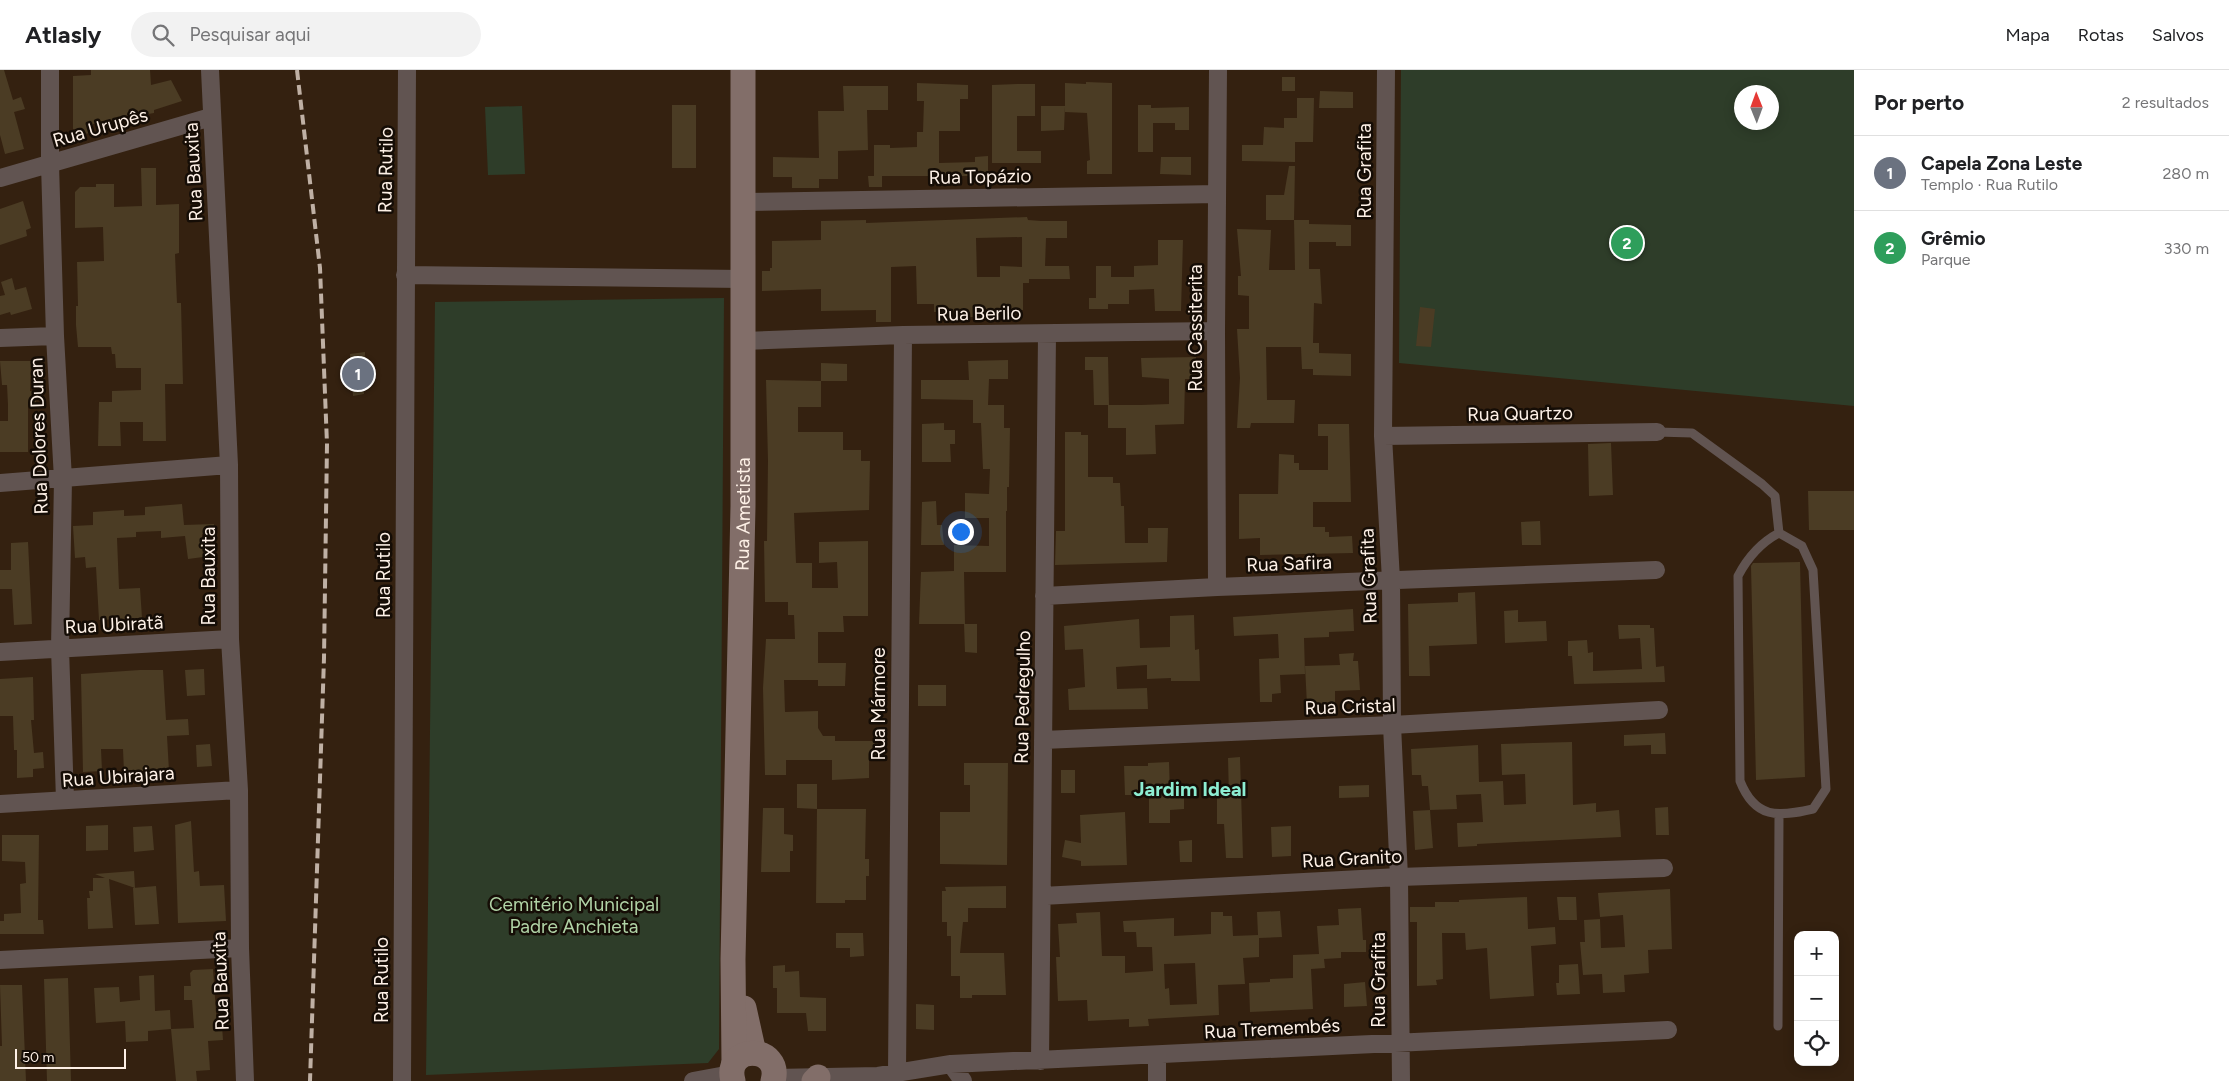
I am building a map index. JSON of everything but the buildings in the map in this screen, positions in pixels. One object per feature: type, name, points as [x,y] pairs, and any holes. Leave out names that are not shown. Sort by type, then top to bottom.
[{"type":"street","name":"Rua Dolores Duran","points":[[50,70],[50,164],[55,336],[63,479],[60,648],[64,800]]},
{"type":"street","name":"Rua Bauxita","points":[[210,70],[229,465],[230,639],[239,790],[240,948],[246,1081]]},
{"type":"street","name":"Rua Rutilo","points":[[402,1081],[407,70]]},
{"type":"street","name":"Rua Ametista","points":[[744,70],[743,516],[733,959],[757,1073]]},
{"type":"street","name":"Rua Cassiterita","points":[[1217,587],[1218,70]]},
{"type":"street","name":"Rua Grafita","points":[[1386,70],[1383,436],[1391,580],[1392,725],[1399,877],[1401,1081]]},
{"type":"street","name":"Rua Urupês","points":[[0,178],[211,117]]},
{"type":"street","name":"Rua Topázio","points":[[743,202],[1217,194]]},
{"type":"street","points":[[405,275],[743,280]]},
{"type":"street","name":"Rua Berilo","points":[[743,341],[903,335],[1216,331]]},
{"type":"street","name":"Rua Pedregulho","points":[[1040,1061],[1046,334]]},
{"type":"street","name":"Rua Mármore","points":[[896,1074],[903,335]]},
{"type":"street","points":[[0,338],[55,336]]},
{"type":"street","name":"Rua Quartzo","points":[[1383,436],[1657,432]]},
{"type":"street","points":[[0,483],[229,465]]},
{"type":"street","name":"Rua Safira","points":[[1044,596],[1217,587],[1656,570]]},
{"type":"street","name":"Rua Ubiratã","points":[[0,652],[230,639]]},
{"type":"street","name":"Rua Cristal","points":[[1043,740],[1392,725],[1659,710]]},
{"type":"street","name":"Rua Ubirajara","points":[[0,804],[239,790]]},
{"type":"street","name":"Rua Granito","points":[[1042,896],[1399,877],[1664,868]]},
{"type":"street","points":[[0,960],[240,948]]},
{"type":"street","name":"Rua Tremembés","points":[[757,1073],[816,1079],[896,1074],[951,1064],[1668,1030]]},
{"type":"street","points":[[1157,1055],[1157,1081]]},
{"type":"street","points":[[951,1064],[963,1081]]},
{"type":"street","name":"Rua Tremembés","points":[[693,1081],[757,1073],[878,1076]]},
{"type":"lane","points":[[1657,432],[1692,433],[1762,484],[1774,496],[1780,534]]},
{"type":"lane","points":[[1780,534],[1802,546],[1813,570],[1826,789],[1813,809],[1779,815],[1758,808],[1746,797],[1740,782],[1738,576],[1748,556],[1771,538],[1780,534]]},
{"type":"lane","points":[[1778,1026],[1779,815]]},
{"type":"green space","points":[[1401,70],[1854,70],[1854,406],[1399,363]]},
{"type":"green space","points":[[522,106],[525,174],[488,175],[485,107]]},
{"type":"green space","name":"Cemitério Municipal Padre Anchieta","points":[[724,298],[719,1049],[708,1063],[426,1075],[435,302]]},
{"type":"railway","points":[[297,70],[320,268],[327,444],[324,658],[310,1081]]},
{"type":"place","name":"Grêmio","points":[[1627,243]]},
{"type":"place","name":"Capela Zona Leste","points":[[358,374]]},
{"type":"district","name":"Jardim Ideal","points":[[1190,789]]}]
